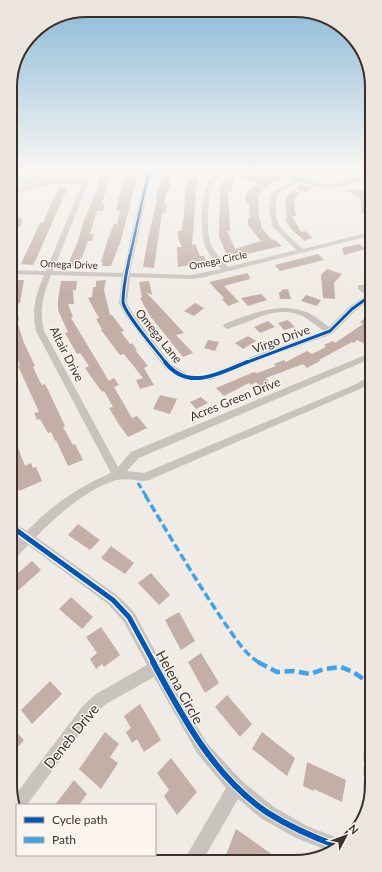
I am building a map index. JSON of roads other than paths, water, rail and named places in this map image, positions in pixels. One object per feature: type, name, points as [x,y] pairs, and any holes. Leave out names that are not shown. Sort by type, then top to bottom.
[{"type":"street","name":"Altair Drive","points":[[74,212],[49,274],[38,297],[37,318],[40,331],[117,475]]},
{"type":"street","points":[[126,276],[140,212]]},
{"type":"street","points":[[206,212],[206,239],[208,246],[226,270]]},
{"type":"street","points":[[273,212],[275,226],[300,250]]},
{"type":"street","name":"Omega Circle","points":[[126,276],[191,277],[226,270],[300,250],[365,235]]},
{"type":"street","name":"Omega Drive","points":[[17,272],[126,276]]},
{"type":"street","name":"Omega Lane","points":[[126,276],[123,303],[129,315],[168,366],[187,378]]},
{"type":"street","name":"Virgo Drive","points":[[361,287],[365,291]]},
{"type":"street","name":"Virgo Drive","points":[[187,378],[208,378],[330,331],[352,309],[365,300]]},
{"type":"street","points":[[226,326],[265,313],[281,310],[296,311],[330,331]]},
{"type":"street","name":"Acres Green Drive","points":[[17,549],[48,517],[69,500],[92,486],[117,475],[135,455],[365,358]]},
{"type":"street","name":"Acres Green Drive","points":[[117,475],[146,477],[349,390],[365,382]]},
{"type":"street","name":"Helena Circle","points":[[17,530],[113,600],[129,617],[176,705],[202,748],[236,787],[268,813],[302,832],[333,844]]},
{"type":"street","name":"Deneb Drive","points":[[19,802],[87,712],[101,699],[156,668]]},
{"type":"street","points":[[195,855],[236,787]]}]
